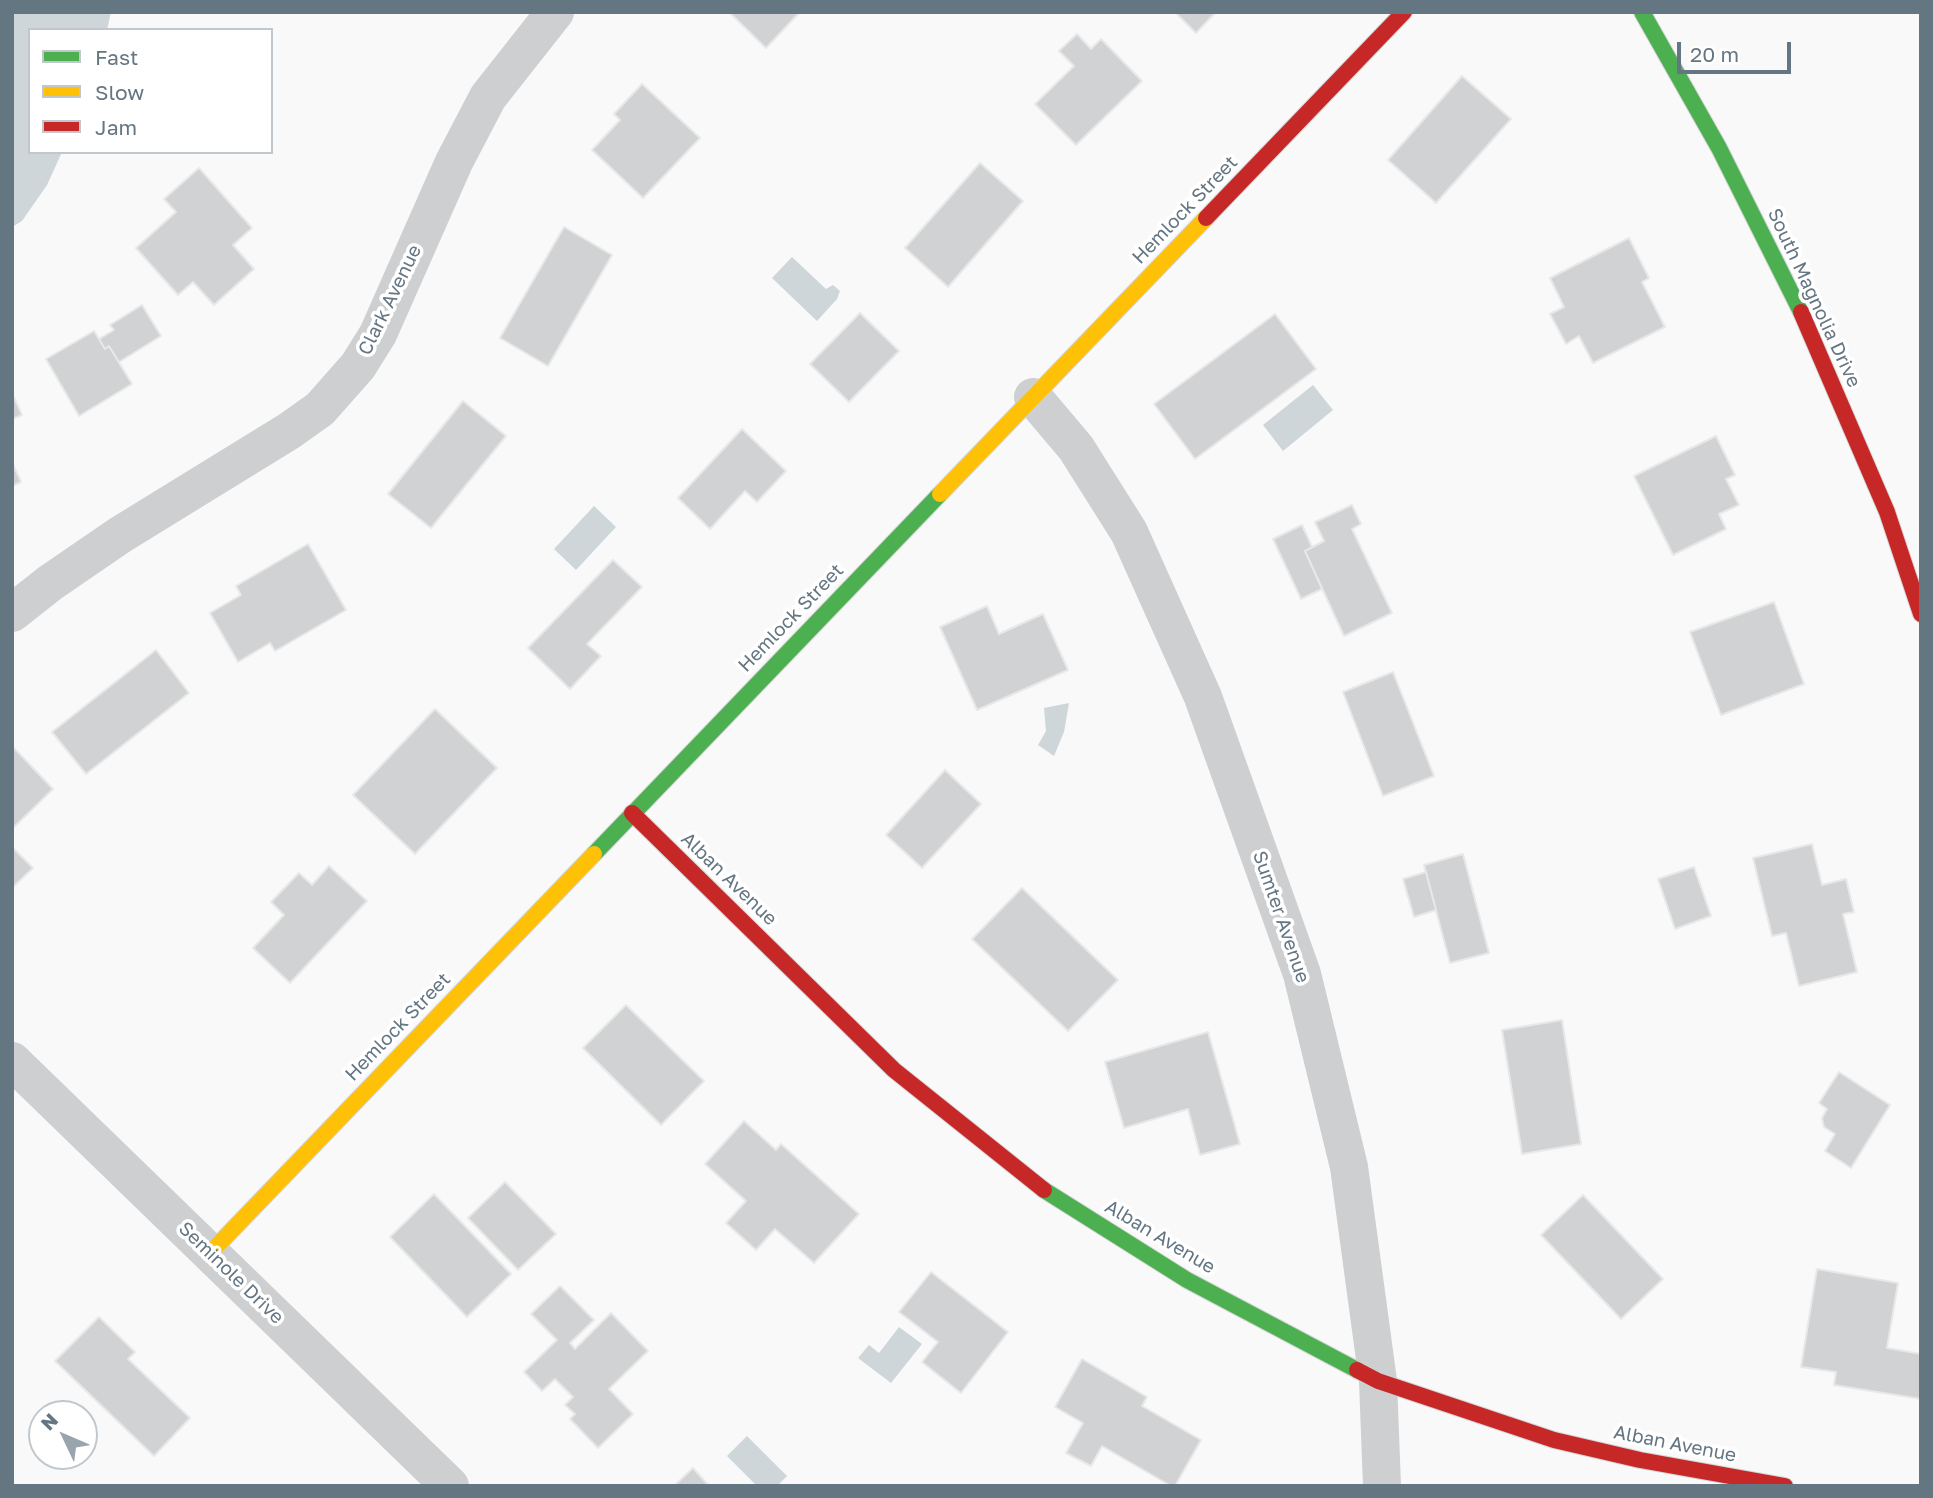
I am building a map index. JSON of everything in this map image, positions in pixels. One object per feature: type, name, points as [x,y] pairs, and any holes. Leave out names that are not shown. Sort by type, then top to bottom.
[{"type":"street","name":"Clark Avenue","points":[[12,613],[120,535],[320,409],[358,366],[377,334],[454,162],[488,97],[555,12]]},
{"type":"street","name":"Hemlock Street","points":[[210,1253],[1404,12]]},
{"type":"street","name":"South Magnolia Drive","points":[[1642,12],[1718,148],[1804,317],[1887,512],[1921,614]]},
{"type":"street","name":"Sumter Avenue","points":[[1033,397],[1076,448],[1129,532],[1203,697],[1302,974],[1349,1167],[1378,1381],[1382,1486]]},
{"type":"street","name":"Alban Avenue","points":[[632,813],[894,1070],[1043,1189],[1187,1280],[1378,1381],[1554,1440],[1640,1460],[1785,1486]]},
{"type":"street","name":"Seminole Drive","points":[[12,1061],[450,1486]]},
{"type":"shaded area","points":[[12,12],[111,12],[107,28],[28,28],[28,154],[61,154],[47,185],[22,221],[12,227]]},
{"type":"shaded area","points":[[792,257],[826,289],[833,285],[840,291],[837,299],[817,321],[772,278]]},
{"type":"shaded area","points":[[1313,385],[1333,410],[1283,451],[1263,425]]},
{"type":"shaded area","points":[[594,506],[616,527],[576,570],[554,549]]},
{"type":"shaded area","points":[[1069,703],[1064,732],[1054,756],[1038,745],[1046,731],[1044,708]]},
{"type":"shaded area","points":[[899,1327],[922,1344],[891,1383],[858,1358],[869,1345],[879,1353]]},
{"type":"shaded area","points":[[747,1436],[787,1476],[777,1486],[757,1486],[727,1456]]},
{"type":"building","points":[[729,12],[800,12],[766,48]]},
{"type":"building","points":[[1175,12],[1216,12],[1196,33]]},
{"type":"building","points":[[1077,34],[1091,49],[1101,39],[1142,81],[1076,145],[1035,104],[1074,66],[1059,51]]},
{"type":"building","points":[[1462,76],[1511,119],[1436,203],[1388,160]]},
{"type":"building","points":[[642,84],[700,138],[643,198],[592,150],[620,120],[614,114]]},
{"type":"building","points":[[980,163],[1023,201],[948,287],[905,248]]},
{"type":"building","points":[[199,168],[252,228],[233,245],[254,269],[214,305],[193,282],[178,295],[136,248],[176,212],[164,199]]},
{"type":"building","points":[[564,227],[612,255],[548,366],[500,338]]},
{"type":"building","points":[[1629,238],[1649,278],[1642,282],[1665,327],[1593,363],[1579,336],[1566,344],[1550,314],[1564,307],[1550,278]]},
{"type":"building","points":[[142,305],[161,336],[119,362],[109,346],[105,349],[99,339],[114,330],[110,325]]},
{"type":"building","points":[[860,313],[899,351],[849,402],[810,364]]},
{"type":"building","points":[[1275,314],[1316,369],[1195,459],[1154,404]]},
{"type":"building","points":[[94,331],[105,349],[109,346],[132,384],[79,416],[46,359]]},
{"type":"building","points":[[12,393],[22,415],[12,419]]},
{"type":"building","points":[[463,401],[506,436],[431,528],[388,494]]},
{"type":"building","points":[[742,429],[786,471],[757,502],[745,491],[710,529],[678,498]]},
{"type":"building","points":[[1716,436],[1735,475],[1726,479],[1739,505],[1719,514],[1726,529],[1673,555],[1634,476]]},
{"type":"building","points":[[12,462],[21,482],[12,486]]},
{"type":"building","points":[[1352,505],[1361,524],[1352,529],[1392,613],[1344,636],[1305,551],[1324,541],[1315,522]]},
{"type":"building","points":[[1302,525],[1312,547],[1305,551],[1322,589],[1301,599],[1273,539]]},
{"type":"building","points":[[308,544],[346,610],[275,651],[270,643],[238,662],[210,613],[241,595],[236,586]]},
{"type":"building","points":[[613,560],[642,587],[587,644],[601,656],[570,689],[528,648]]},
{"type":"building","points":[[1774,602],[1804,684],[1721,715],[1690,632]]},
{"type":"building","points":[[987,606],[999,634],[1043,614],[1068,670],[977,710],[940,627]]},
{"type":"building","points":[[156,650],[189,693],[86,774],[52,732]]},
{"type":"building","points":[[1393,672],[1434,776],[1383,796],[1343,692]]},
{"type":"building","points":[[435,709],[497,768],[415,854],[353,795]]},
{"type":"building","points":[[12,748],[53,789],[12,829]]},
{"type":"building","points":[[945,770],[981,804],[922,868],[886,835]]},
{"type":"building","points":[[1812,844],[1822,885],[1846,879],[1854,912],[1843,914],[1857,972],[1799,986],[1786,933],[1772,936],[1753,858]]},
{"type":"building","points":[[12,847],[33,868],[12,888]]},
{"type":"building","points":[[1463,854],[1489,953],[1450,963],[1424,865]]},
{"type":"building","points":[[329,866],[367,901],[290,983],[253,948],[284,915],[271,902],[299,873],[312,885]]},
{"type":"building","points":[[1694,867],[1711,916],[1675,929],[1658,879]]},
{"type":"building","points":[[1426,872],[1436,910],[1414,917],[1403,879]]},
{"type":"building","points":[[1022,888],[1118,980],[1068,1031],[972,939]]},
{"type":"building","points":[[626,1005],[704,1081],[661,1125],[583,1048]]},
{"type":"building","points":[[1562,1020],[1581,1144],[1522,1154],[1502,1030]]},
{"type":"building","points":[[1208,1032],[1240,1144],[1200,1155],[1188,1109],[1124,1128],[1105,1062]]},
{"type":"building","points":[[1839,1072],[1890,1105],[1851,1168],[1825,1151],[1835,1134],[1824,1127],[1822,1118],[1827,1109],[1819,1103]]},
{"type":"building","points":[[744,1121],[776,1150],[781,1144],[859,1214],[814,1263],[775,1229],[756,1250],[726,1223],[746,1201],[705,1164]]},
{"type":"building","points":[[505,1182],[556,1234],[518,1270],[468,1218]]},
{"type":"building","points":[[434,1194],[511,1274],[467,1317],[390,1237]]},
{"type":"building","points":[[1583,1195],[1663,1279],[1621,1319],[1541,1235]]},
{"type":"building","points":[[1817,1269],[1898,1283],[1887,1348],[1921,1354],[1921,1399],[1834,1385],[1836,1372],[1801,1367]]},
{"type":"building","points":[[931,1272],[1008,1332],[961,1393],[922,1362],[938,1342],[899,1312]]},
{"type":"building","points":[[560,1286],[594,1320],[570,1343],[575,1349],[611,1313],[648,1351],[609,1389],[633,1414],[598,1448],[570,1419],[575,1414],[565,1405],[573,1397],[555,1379],[542,1391],[524,1372],[557,1340],[531,1314]]},
{"type":"building","points":[[99,1317],[135,1352],[128,1359],[190,1418],[154,1456],[55,1361]]},
{"type":"building","points":[[1082,1359],[1147,1397],[1142,1406],[1201,1440],[1175,1486],[1102,1446],[1091,1466],[1066,1453],[1083,1423],[1055,1407]]},
{"type":"building","points":[[693,1468],[709,1486],[674,1486]]},
{"type":"traffic: fast","points":[[1642,12],[1719,148],[1801,312]]},
{"type":"traffic: fast","points":[[594,854],[940,494]]},
{"type":"traffic: fast","points":[[1044,1190],[1187,1280],[1357,1370]]},
{"type":"traffic: slow","points":[[940,494],[1206,218]]},
{"type":"traffic: slow","points":[[210,1253],[594,854]]},
{"type":"traffic: jam","points":[[1206,218],[1404,12]]},
{"type":"traffic: jam","points":[[1801,312],[1887,512],[1921,614]]},
{"type":"traffic: jam","points":[[632,813],[894,1070],[1044,1190]]},
{"type":"traffic: jam","points":[[1357,1370],[1378,1381],[1554,1440],[1640,1460],[1785,1486]]}]
